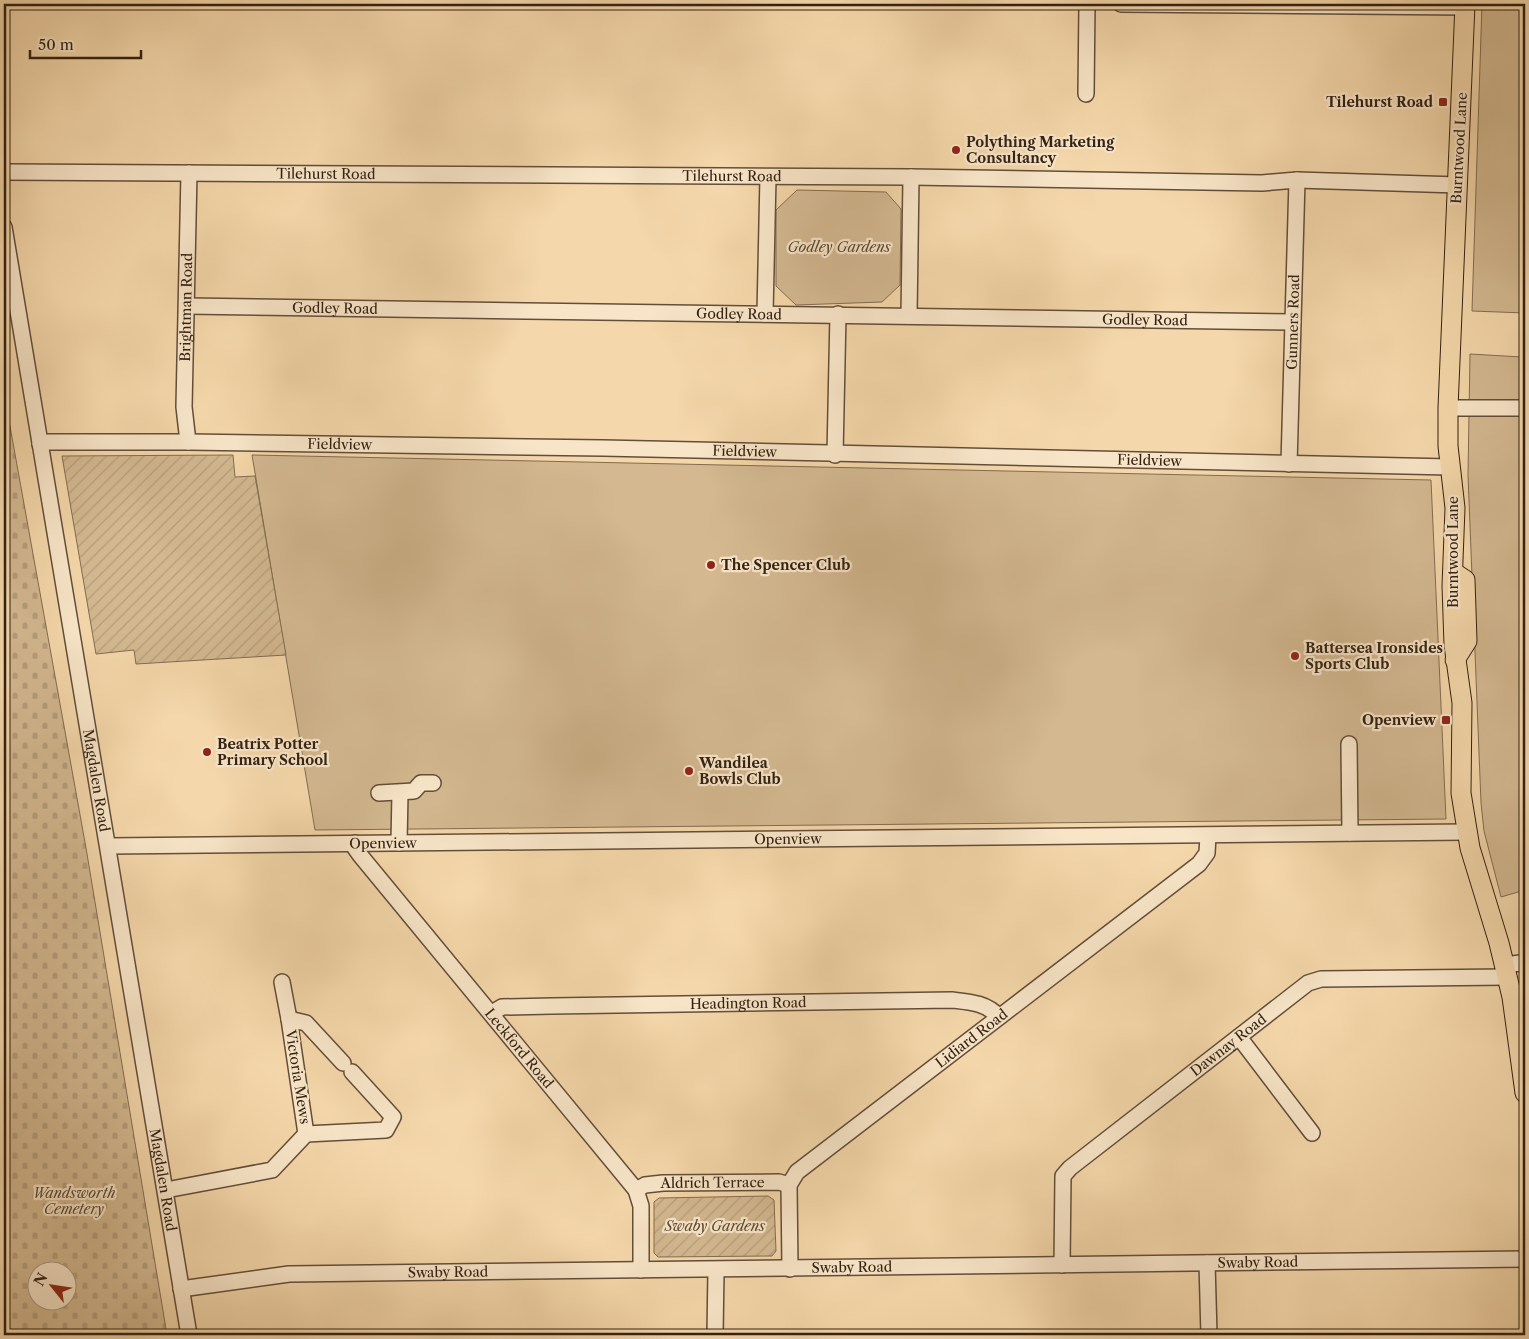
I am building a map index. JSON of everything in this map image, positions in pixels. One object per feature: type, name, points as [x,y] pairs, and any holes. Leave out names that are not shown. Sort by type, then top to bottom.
[{"type":"main road","name":"Burntwood Lane","points":[[1461,691],[1455,660],[1467,641],[1465,580],[1453,572],[1455,508],[1450,466],[1448,408],[1465,5]]},
{"type":"main road","points":[[1461,691],[1450,709],[1453,764],[1462,760]]},
{"type":"main road","points":[[1461,691],[1461,793],[1466,832],[1506,971],[1525,1093]]},
{"type":"street","points":[[1086,94],[1087,4]]},
{"type":"street","points":[[1120,4],[1465,5]]},
{"type":"street","name":"Tilehurst Road","points":[[4,172],[911,177],[1262,183],[1297,180],[1458,185]]},
{"type":"street","name":"Brightman Road","points":[[188,442],[184,407],[189,173]]},
{"type":"street","points":[[764,314],[768,177]]},
{"type":"street","points":[[909,316],[911,177]]},
{"type":"street","name":"Gunners Road","points":[[1289,464],[1297,180]]},
{"type":"street","name":"Magdalen Road","points":[[4,227],[109,846],[189,1335]]},
{"type":"street","name":"Godley Road","points":[[187,306],[1293,322]]},
{"type":"street","points":[[835,455],[838,314]]},
{"type":"street","points":[[1448,408],[1525,408]]},
{"type":"street","name":"Fieldview","points":[[40,444],[54,442],[188,442],[746,451],[835,455],[1450,466]]},
{"type":"street","points":[[1349,744],[1350,833]]},
{"type":"street","points":[[379,792],[400,793],[414,791],[421,783],[433,783]]},
{"type":"street","points":[[398,843],[400,793]]},
{"type":"street","name":"Openview","points":[[109,846],[1466,832]]},
{"type":"street","name":"Lidiard Road","points":[[789,1185],[797,1172],[1199,864],[1207,853],[1208,836]]},
{"type":"street","name":"Leckford Road","points":[[354,843],[356,850],[636,1190],[642,1206],[641,1270]]},
{"type":"street","name":"Dawnay Road","points":[[1062,1265],[1063,1176],[1070,1168],[1314,980],[1506,971],[1520,963],[1525,965]]},
{"type":"street","name":"Victoria Mews","points":[[282,982],[306,1134]]},
{"type":"street","name":"Headington Road","points":[[492,1013],[502,1007],[952,1000],[973,1002],[993,1010],[999,1017]]},
{"type":"street","name":"Victoria Mews","points":[[166,1190],[272,1170],[306,1134],[386,1130],[393,1117],[306,1023],[289,1019]]},
{"type":"street","points":[[1239,1037],[1312,1133]]},
{"type":"street","name":"Aldrich Terrace","points":[[636,1190],[645,1185],[662,1184],[779,1182],[789,1185]]},
{"type":"street","points":[[789,1185],[790,1269]]},
{"type":"street","name":"Swaby Road","points":[[181,1289],[289,1274],[1525,1259]]},
{"type":"street","points":[[1207,1263],[1209,1335]]},
{"type":"street","points":[[715,1335],[716,1270]]},
{"type":"green space","points":[[1482,4],[1525,4],[1525,313],[1472,311]]},
{"type":"green space","name":"Godley Gardens","points":[[797,190],[886,192],[901,209],[900,285],[882,302],[796,305],[776,286],[776,210]]},
{"type":"green space","points":[[1525,313],[1525,890],[1501,897],[1484,831],[1481,803],[1468,475],[1470,354],[1522,357]]},
{"type":"green space","name":"Wandsworth Cemetery","points":[[4,393],[86,848],[167,1335],[7,1335],[4,1330]]},
{"type":"green space","points":[[233,455],[235,477],[255,476],[286,655],[136,664],[134,650],[96,654],[62,456]]},
{"type":"green space","name":"The Spencer Club","points":[[252,455],[1431,480],[1446,819],[315,830]]},
{"type":"green space","name":"Swaby Gardens","points":[[768,1196],[774,1200],[776,1251],[772,1256],[658,1257],[654,1253],[654,1202],[659,1198]]},
{"type":"place","name":"Tilehurst Road","points":[[1443,102]]},
{"type":"place","name":"Polything Marketing Consultancy","points":[[956,150]]},
{"type":"place","name":"The Spencer Club","points":[[711,565]]},
{"type":"place","name":"Battersea Ironsides Sports Club","points":[[1295,656]]},
{"type":"place","name":"Openview","points":[[1446,720]]},
{"type":"place","name":"Beatrix Potter Primary School","points":[[207,752]]},
{"type":"place","name":"Wandilea Bowls Club","points":[[689,771]]}]
